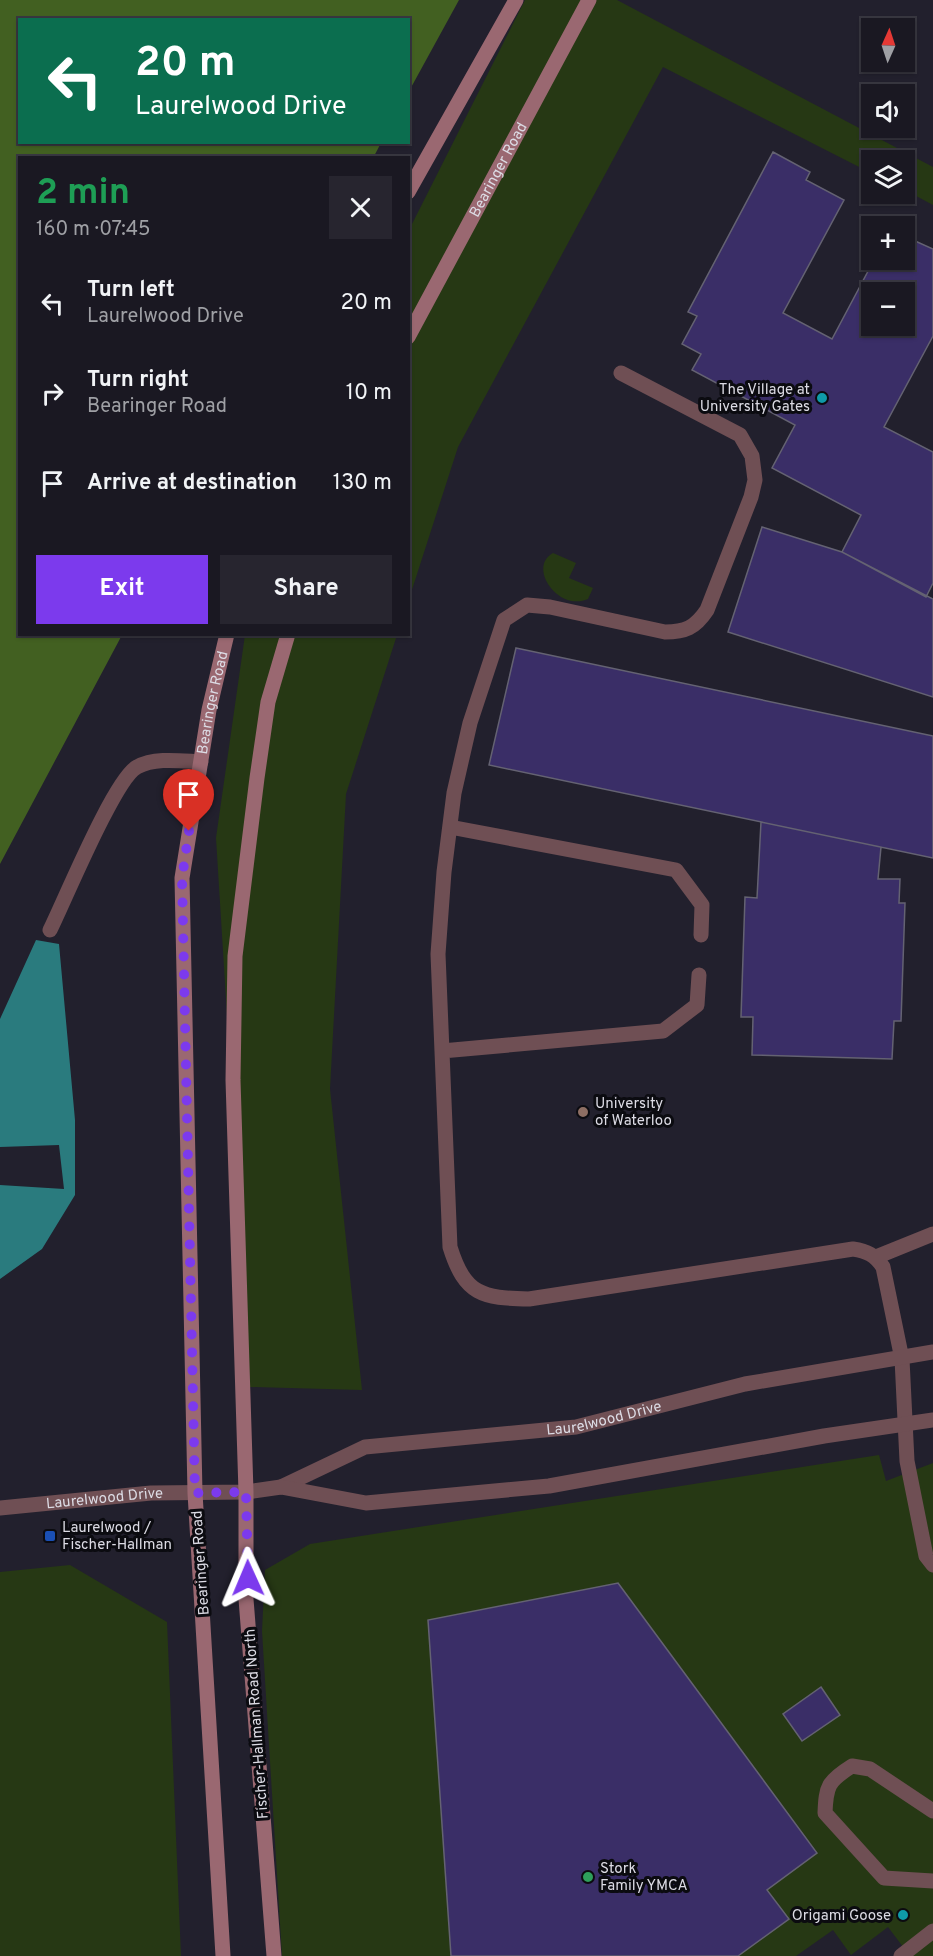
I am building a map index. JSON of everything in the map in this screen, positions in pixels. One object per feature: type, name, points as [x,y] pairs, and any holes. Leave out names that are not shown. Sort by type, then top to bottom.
[{"type":"main road","points":[[410,188],[516,0]]},
{"type":"main road","name":"Bearinger Road","points":[[410,333],[589,0]]},
{"type":"main road","name":"Bearinger Road","points":[[223,1956],[195,1493],[182,878],[209,710],[227,636]]},
{"type":"main road","points":[[246,1492],[233,1080],[236,956],[268,702],[287,636]]},
{"type":"main road","name":"Fischer-Hallman Road North","points":[[246,1492],[246,1599],[274,1956]]},
{"type":"street","points":[[621,373],[740,435],[752,456],[754,480],[747,507],[707,610],[698,624],[683,632],[639,628],[550,607],[527,605],[504,620],[470,723],[454,793],[438,954],[450,1247],[463,1278],[483,1295],[494,1298],[530,1299],[853,1249],[865,1251],[876,1257],[883,1267],[902,1359],[907,1461],[926,1556],[933,1565]]},
{"type":"street","points":[[50,930],[111,800],[135,767],[164,760],[201,762]]},
{"type":"street","points":[[450,827],[676,870],[702,905],[701,935]]},
{"type":"street","points":[[441,1051],[663,1031],[697,1005],[699,975]]},
{"type":"street","points":[[876,1257],[933,1234]]},
{"type":"street","name":"Laurelwood Drive","points":[[0,1508],[150,1493],[246,1492],[281,1487],[365,1447],[576,1427],[746,1384],[933,1352]]},
{"type":"street","name":"Laurelwood Drive","points":[[281,1487],[366,1503],[549,1486],[933,1420]]},
{"type":"street","points":[[933,1811],[870,1769],[852,1766],[834,1778],[826,1790],[825,1813],[884,1878],[933,1881]]},
{"type":"street","points":[[901,1956],[933,1931]]},
{"type":"shaded area","points":[[0,0],[459,0],[410,89],[410,18],[18,18],[18,144],[380,144],[374,156],[18,156],[18,636],[121,636],[0,864]]},
{"type":"shaded area","points":[[525,0],[617,0],[861,129],[861,138],[878,138],[901,150],[861,150],[861,168],[663,67],[458,447],[410,596],[410,228]]},
{"type":"shaded area","points":[[915,157],[933,167],[933,205],[915,195]]},
{"type":"shaded area","points":[[553,553],[576,563],[569,578],[593,588],[588,599],[577,601],[566,599],[550,586],[543,568],[546,560]]},
{"type":"shaded area","points":[[245,636],[397,636],[346,794],[330,1089],[362,1390],[250,1387],[216,838]]},
{"type":"shaded area","points":[[36,940],[59,944],[75,1120],[75,1195],[42,1249],[0,1279],[0,1185],[64,1189],[59,1145],[0,1147],[0,1019]]},
{"type":"shaded area","points":[[879,1455],[886,1481],[933,1463],[933,1956],[910,1956],[888,1927],[851,1955],[833,1930],[796,1956],[738,1956],[788,1919],[767,1890],[817,1852],[618,1583],[428,1620],[451,1956],[282,1956],[262,1631],[265,1570],[310,1544]]},
{"type":"shaded area","points":[[70,1565],[167,1622],[181,1956],[0,1956],[0,1572]]},
{"type":"building","name":"The Village at University Gates","points":[[773,152],[810,172],[806,180],[844,200],[783,313],[832,339],[861,284],[861,336],[915,336],[915,282],[862,282],[869,270],[915,270],[915,241],[933,249],[933,336],[884,427],[933,452],[933,583],[926,597],[842,552],[861,515],[772,468],[795,425],[692,370],[701,354],[682,344],[697,316],[688,312]]},
{"type":"building","points":[[762,527],[842,552],[933,599],[933,697],[728,632]]},
{"type":"building","points":[[516,648],[933,736],[933,858],[489,765]]},
{"type":"building","points":[[761,822],[881,847],[878,879],[900,879],[899,903],[905,903],[901,1021],[894,1021],[892,1059],[752,1055],[753,1017],[741,1017],[745,897],[757,898]]},
{"type":"building","points":[[618,1583],[817,1853],[767,1890],[789,1919],[738,1956],[451,1956],[428,1620]]},
{"type":"building","points":[[821,1687],[840,1715],[802,1741],[783,1714]]},
{"type":"place","name":"The Village at University Gates","points":[[822,398]]},
{"type":"place","name":"University of Waterloo","points":[[583,1112]]},
{"type":"place","name":"Laurelwood / Fischer-Hallman","points":[[50,1536]]},
{"type":"place","name":"Stork Family YMCA","points":[[588,1877]]},
{"type":"place","name":"Origami Goose","points":[[903,1915]]},
{"type":"route","points":[[189,831],[182,878],[195,1493],[246,1492],[248,1578]]}]
